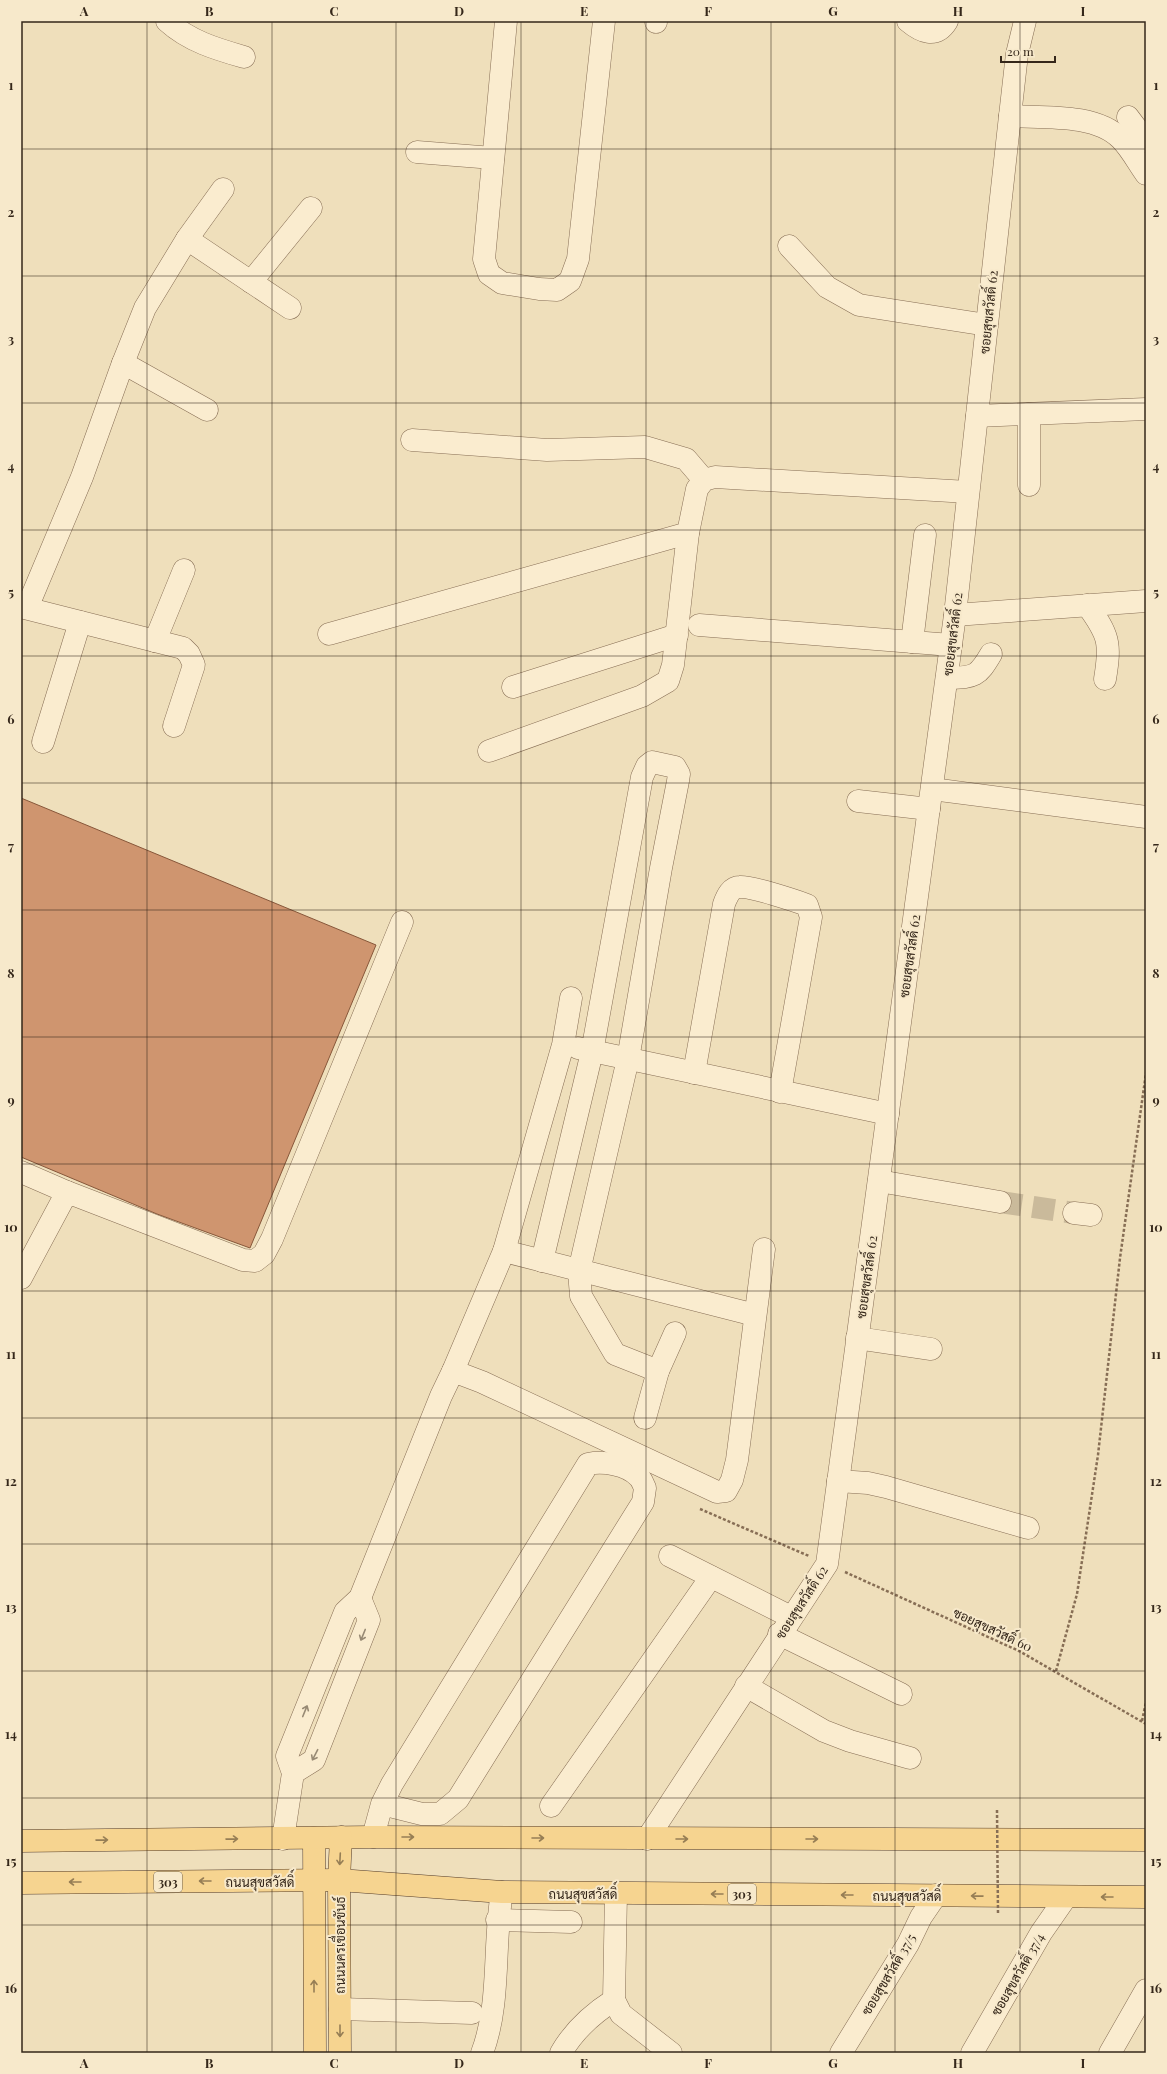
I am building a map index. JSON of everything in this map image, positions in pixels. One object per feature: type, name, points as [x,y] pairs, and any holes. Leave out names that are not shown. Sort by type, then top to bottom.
[{"type":"main road","points":[[21,1841],[283,1839],[341,1837],[1146,1840]]},
{"type":"main road","name":"ถนนนครเขื่อนขันธ์","points":[[340,2053],[339,1880],[341,1837]]},
{"type":"main road","name":"ถนนนครเขื่อนขันธ์","points":[[314,1838],[314,2053]]},
{"type":"main road","name":"ถนนสุขสวัสดิ์","points":[[21,1883],[339,1880],[502,1892],[1146,1897]]},
{"type":"street","points":[[167,21],[188,37],[214,49],[244,57]]},
{"type":"street","points":[[506,21],[484,259],[489,274],[502,283],[539,289],[557,290],[570,281],[578,259],[604,21]]},
{"type":"street","points":[[908,21],[919,30],[932,33],[943,27],[947,21]]},
{"type":"street","name":"ซอยสุขสวัสดิ์ 62","points":[[647,1838],[827,1564],[947,678],[1017,54],[1025,21]]},
{"type":"street","points":[[1010,116],[1090,121],[1108,128],[1121,139],[1146,174]]},
{"type":"street","points":[[1128,117],[1146,141]]},
{"type":"street","points":[[417,152],[493,158]]},
{"type":"street","points":[[174,726],[194,664],[189,654],[183,648],[24,608],[82,477],[122,363],[145,308],[187,238],[223,189]]},
{"type":"street","points":[[251,282],[311,208]]},
{"type":"street","points":[[187,238],[290,308]]},
{"type":"street","points":[[789,246],[827,287],[859,305],[987,326]]},
{"type":"street","points":[[122,363],[207,410]]},
{"type":"street","points":[[977,416],[1146,409]]},
{"type":"street","points":[[1029,414],[1029,485]]},
{"type":"street","points":[[412,440],[547,450],[645,447],[686,459],[704,480]]},
{"type":"street","points":[[489,751],[642,696],[668,681],[673,665],[688,533],[697,488],[704,480],[716,477],[968,492]]},
{"type":"street","points":[[329,634],[688,533]]},
{"type":"street","points":[[912,642],[925,535]]},
{"type":"street","points":[[155,641],[184,570]]},
{"type":"street","points":[[955,615],[1146,601]]},
{"type":"street","points":[[1087,605],[1101,625],[1107,638],[1108,657],[1105,679]]},
{"type":"street","points":[[42,742],[80,622]]},
{"type":"street","points":[[699,625],[951,645]]},
{"type":"street","points":[[513,686],[677,635]]},
{"type":"street","points":[[947,678],[970,677],[983,667],[991,654]]},
{"type":"street","points":[[542,1261],[592,1052],[642,777],[646,766],[652,762],[666,764],[675,767],[679,774],[678,781],[661,868],[628,1060],[580,1271],[581,1296],[616,1354],[658,1371]]},
{"type":"street","points":[[858,801],[931,799],[1146,817]]},
{"type":"street","points":[[694,1073],[724,904],[730,891],[740,886],[793,899],[807,906],[811,917],[780,1092]]},
{"type":"street","points":[[21,1172],[67,1192],[243,1260],[255,1261],[264,1254],[272,1239],[402,922]]},
{"type":"street","points":[[283,1839],[293,1773],[287,1756],[345,1612],[360,1598],[441,1396],[504,1251],[563,1045],[572,998]]},
{"type":"street","points":[[563,1045],[888,1114]]},
{"type":"street","points":[[879,1181],[1000,1202]]},
{"type":"street","points":[[21,1278],[67,1192]]},
{"type":"street","points":[[453,1371],[482,1382],[717,1492],[726,1491],[732,1480],[737,1460],[764,1249]]},
{"type":"street","points":[[504,1251],[756,1315]]},
{"type":"street","points":[[645,1418],[658,1371],[675,1333]]},
{"type":"street","points":[[857,1338],[931,1349]]},
{"type":"street","points":[[373,1837],[382,1804],[392,1784],[588,1464],[599,1462],[613,1464],[630,1471],[639,1477],[645,1488],[643,1502],[458,1799],[440,1814],[422,1814],[382,1804]]},
{"type":"street","points":[[838,1481],[868,1483],[886,1487],[1028,1528]]},
{"type":"street","points":[[670,1556],[711,1576],[785,1626],[901,1694]]},
{"type":"street","points":[[551,1806],[711,1576]]},
{"type":"street","points":[[746,1686],[824,1731],[910,1758]]},
{"type":"street","points":[[482,2053],[487,2040],[494,1995],[497,1920],[502,1892]]},
{"type":"street","points":[[616,1893],[614,2000],[621,2014],[671,2053]]},
{"type":"street","name":"ซอยสุขสวัสดิ์ 37/5","points":[[841,2053],[908,1944],[921,1917],[936,1896]]},
{"type":"street","name":"ซอยสุขสวัสดิ์ 37/4","points":[[972,2053],[1041,1933],[1066,1897]]},
{"type":"street","points":[[497,1920],[571,1922]]},
{"type":"street","points":[[1110,2053],[1146,1990]]},
{"type":"street","points":[[560,2053],[567,2041],[594,2012],[614,2000]]},
{"type":"street","points":[[340,2009],[472,2013]]},
{"type":"path","points":[[1056,1671],[1077,1594],[1098,1455],[1120,1258],[1146,1073]]},
{"type":"path","name":"ซอยสุขสวัสดิ์ 60","points":[[700,1509],[827,1564],[1019,1651],[1146,1724]]},
{"type":"path","points":[[1142,1721],[1146,1702]]},
{"type":"path","points":[[997,1810],[998,1913]]},
{"type":"building","points":[[21,798],[376,945],[250,1248],[157,1214],[21,1157]]},
{"type":"tunnel","points":[[1000,1202],[1074,1213]]}]
